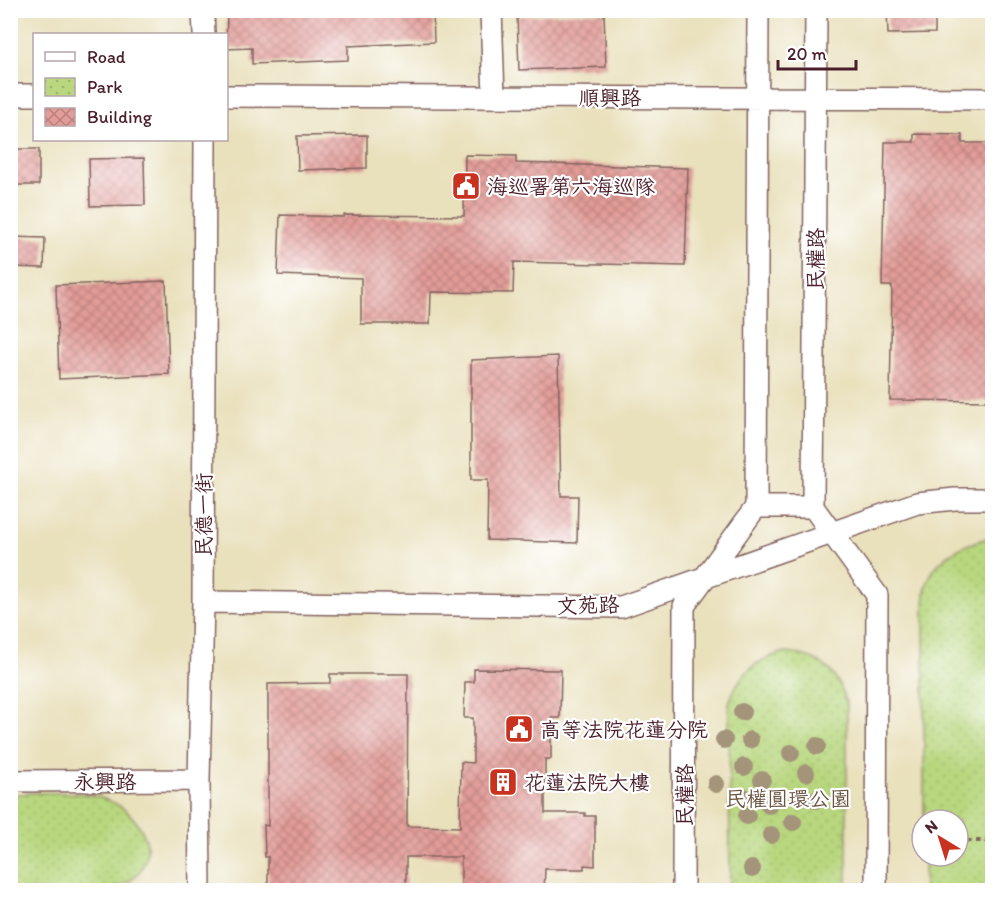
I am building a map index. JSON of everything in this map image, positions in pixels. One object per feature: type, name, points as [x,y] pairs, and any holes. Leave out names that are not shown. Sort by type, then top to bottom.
[{"type":"street","points":[[203,10],[204,33]]},
{"type":"street","points":[[491,10],[494,97]]},
{"type":"street","points":[[758,10],[756,507],[813,507],[877,595],[876,891]]},
{"type":"street","name":"民權路","points":[[813,507],[816,10]]},
{"type":"street","points":[[10,95],[33,95]]},
{"type":"street","name":"順興路","points":[[228,96],[993,99]]},
{"type":"street","name":"民德一街","points":[[200,891],[205,141]]},
{"type":"street","name":"文苑路","points":[[203,602],[621,607],[917,503],[955,499],[993,499]]},
{"type":"street","name":"民權路","points":[[683,891],[684,606],[756,507]]},
{"type":"street","name":"永興路","points":[[10,781],[199,780]]},
{"type":"path","points":[[970,841],[993,841]]},
{"type":"green space","points":[[992,537],[992,890],[924,890],[924,868],[970,868],[970,808],[924,808],[924,607],[925,590],[937,565],[953,552]]},
{"type":"green space","name":"民權圓環公園","points":[[782,653],[806,656],[825,666],[838,682],[847,706],[847,890],[730,890],[729,703],[737,684],[748,671],[763,660]]},
{"type":"green space","points":[[72,793],[99,797],[123,809],[138,825],[147,847],[144,864],[138,873],[125,884],[102,890],[70,892],[11,890],[11,795]]},
{"type":"building","points":[[227,10],[433,10],[434,42],[348,46],[348,60],[252,64],[252,48],[228,49]]},
{"type":"building","points":[[887,10],[935,10],[935,33],[888,34]]},
{"type":"building","points":[[604,12],[606,67],[519,70],[517,16]]},
{"type":"building","points":[[914,134],[962,135],[962,143],[993,143],[993,401],[890,400],[892,286],[882,286],[885,142],[914,142]]},
{"type":"building","points":[[367,135],[367,168],[298,170],[297,136]]},
{"type":"building","points":[[10,149],[39,149],[39,185],[10,185]]},
{"type":"building","points":[[465,155],[516,156],[516,163],[688,168],[685,266],[514,262],[513,293],[431,292],[430,324],[361,324],[361,278],[278,275],[280,215],[464,216]]},
{"type":"building","points":[[144,158],[145,205],[90,206],[89,159]]},
{"type":"building","points":[[10,237],[45,238],[44,268],[10,267]]},
{"type":"building","points":[[166,281],[169,374],[59,379],[56,285]]},
{"type":"building","points":[[558,356],[561,496],[578,496],[577,543],[487,540],[488,480],[471,480],[471,360]]},
{"type":"building","name":"花蓮法院大樓","points":[[474,669],[561,670],[560,718],[551,718],[551,759],[545,759],[545,813],[585,813],[585,816],[595,816],[595,866],[584,865],[584,869],[545,869],[544,891],[461,891],[461,857],[406,857],[406,891],[268,891],[268,857],[265,857],[264,825],[268,826],[268,684],[330,683],[330,674],[408,674],[407,826],[460,827],[461,762],[473,763],[473,718],[464,718],[465,682],[474,682]]},
{"type":"place","name":"海巡署第六海巡隊","points":[[466,186]]},
{"type":"place","name":"高等法院花蓮分院","points":[[519,729]]},
{"type":"place","name":"花蓮法院大樓","points":[[503,782]]}]
